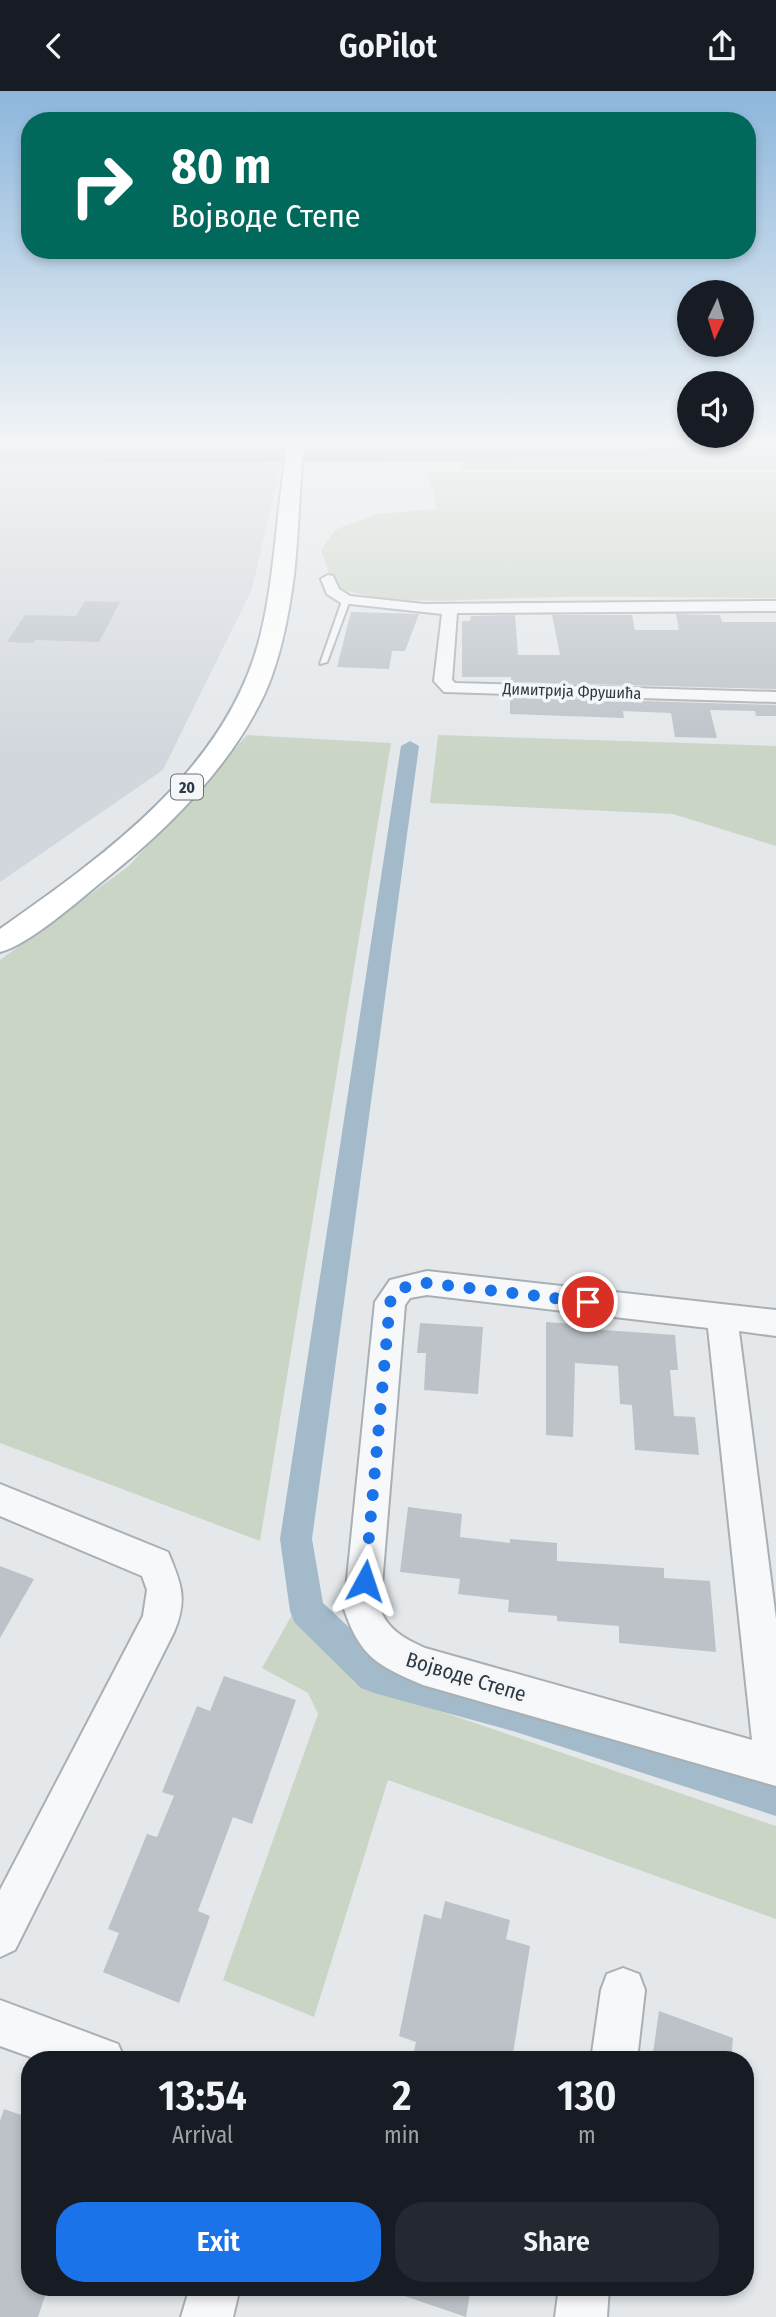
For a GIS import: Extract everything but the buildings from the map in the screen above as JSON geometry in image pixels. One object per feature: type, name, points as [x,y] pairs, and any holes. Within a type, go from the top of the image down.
[{"type":"main road","name":"20","points":[[0,943],[111,859],[200,774],[247,706],[258,680],[275,621],[286,547]]},
{"type":"street","points":[[328,579],[332,591],[346,600],[424,609],[491,606],[776,606]]},
{"type":"street","name":"Димитрија Фрушића","points":[[450,609],[443,681],[450,688],[776,697]]},
{"type":"street","name":"Војводе Степе","points":[[722,1317],[775,1766],[423,1666],[394,1654],[369,1633],[362,1609],[390,1302],[401,1288],[427,1283],[776,1322]]},
{"type":"street","points":[[0,1500],[155,1564],[162,1576],[165,1604],[161,1619],[0,1935]]},
{"type":"street","points":[[615,2051],[623,1990]]},
{"type":"street","points":[[0,2023],[77,2051]]},
{"type":"street","points":[[206,2317],[212,2296]]},
{"type":"street","points":[[580,2317],[583,2296]]},
{"type":"lane","points":[[323,662],[346,600]]},
{"type":"shaded area","points":[[0,547],[262,547],[252,589],[163,770],[0,882]]},
{"type":"green space","points":[[323,547],[776,547],[776,598],[401,600],[355,593],[333,586],[321,550]]},
{"type":"green space","points":[[247,735],[391,743],[260,1541],[0,1443],[0,960],[129,866]]},
{"type":"green space","points":[[438,735],[776,746],[776,846],[673,814],[430,803]]},
{"type":"green space","points":[[293,1613],[355,1682],[776,1826],[776,1919],[388,1780],[314,2017],[223,1980],[318,1714],[308,1693],[262,1668]]},
{"type":"waterway","points":[[410,746],[296,1539],[307,1611],[374,1675],[516,1714],[776,1797]]},
{"type":"route","points":[[365,1581],[390,1302],[401,1288],[427,1283],[588,1302]]}]
